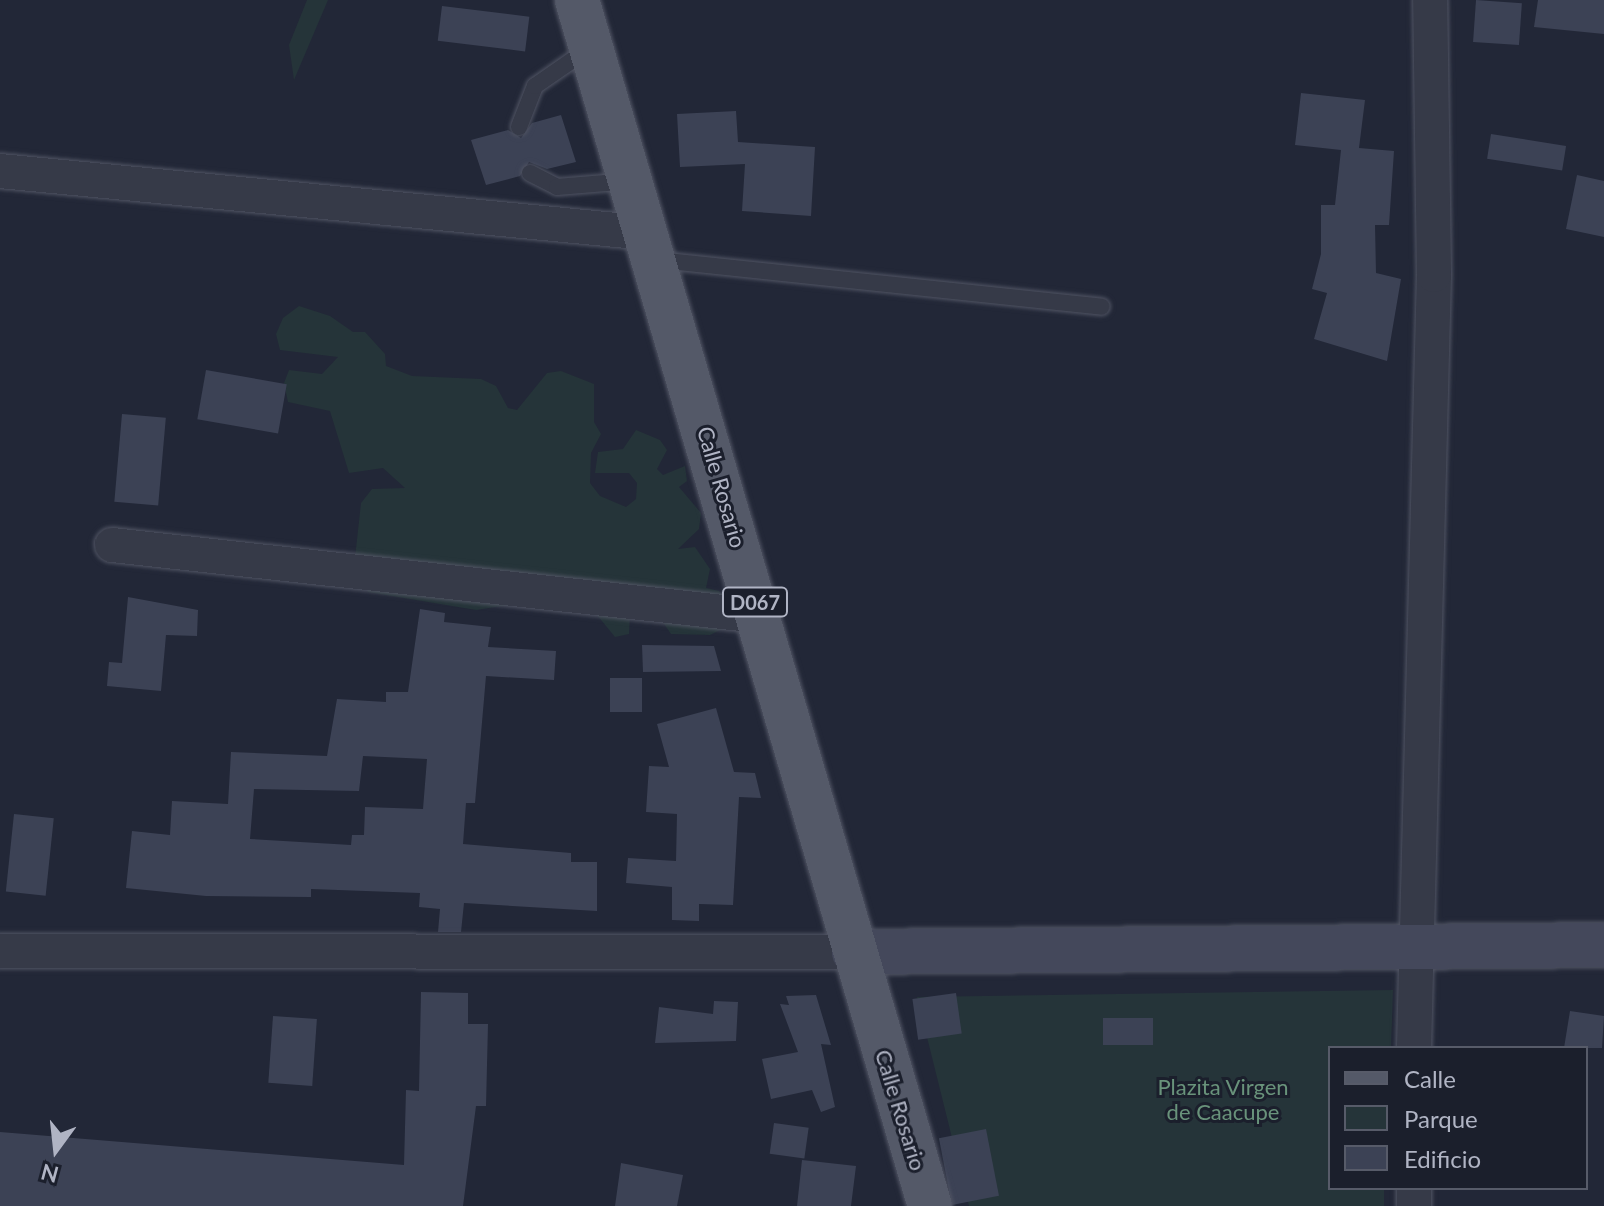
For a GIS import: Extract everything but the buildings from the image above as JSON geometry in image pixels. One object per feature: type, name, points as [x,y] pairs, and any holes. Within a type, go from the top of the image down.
[{"type":"main road","name":"Calle Rosario","points":[[577,0],[930,1206]]},
{"type":"street","points":[[1414,1046],[1413,948],[1434,275],[1430,0]]},
{"type":"street","points":[[0,171],[651,246]]},
{"type":"street","points":[[112,545],[759,616]]},
{"type":"street","points":[[0,951],[854,952],[1604,945]]},
{"type":"lane","points":[[519,127],[535,86],[591,48]]},
{"type":"lane","points":[[530,173],[557,187],[631,181]]},
{"type":"lane","points":[[651,246],[1102,307]]},
{"type":"green space","points":[[307,0],[328,0],[294,80],[289,45]]},
{"type":"green space","points":[[299,306],[330,316],[353,332],[365,332],[385,354],[386,366],[412,376],[481,379],[496,386],[508,408],[517,410],[547,373],[561,371],[594,384],[594,422],[601,434],[591,453],[590,483],[600,496],[626,507],[636,499],[637,483],[629,473],[595,473],[598,452],[623,449],[636,430],[660,440],[667,450],[657,469],[663,475],[685,466],[687,481],[679,487],[701,513],[699,529],[678,549],[695,547],[710,569],[706,588],[719,591],[734,610],[730,625],[710,635],[671,634],[662,621],[630,615],[629,634],[615,637],[597,615],[521,603],[476,610],[368,592],[354,567],[361,503],[372,489],[405,488],[383,468],[349,473],[330,411],[288,402],[284,383],[289,370],[322,374],[338,357],[280,350],[276,334],[283,318]]},
{"type":"green space","name":"Plazita Virgen de Caacupe","points":[[1393,990],[1391,1046],[1328,1046],[1328,1190],[1384,1190],[1384,1206],[969,1206],[917,997]]}]
